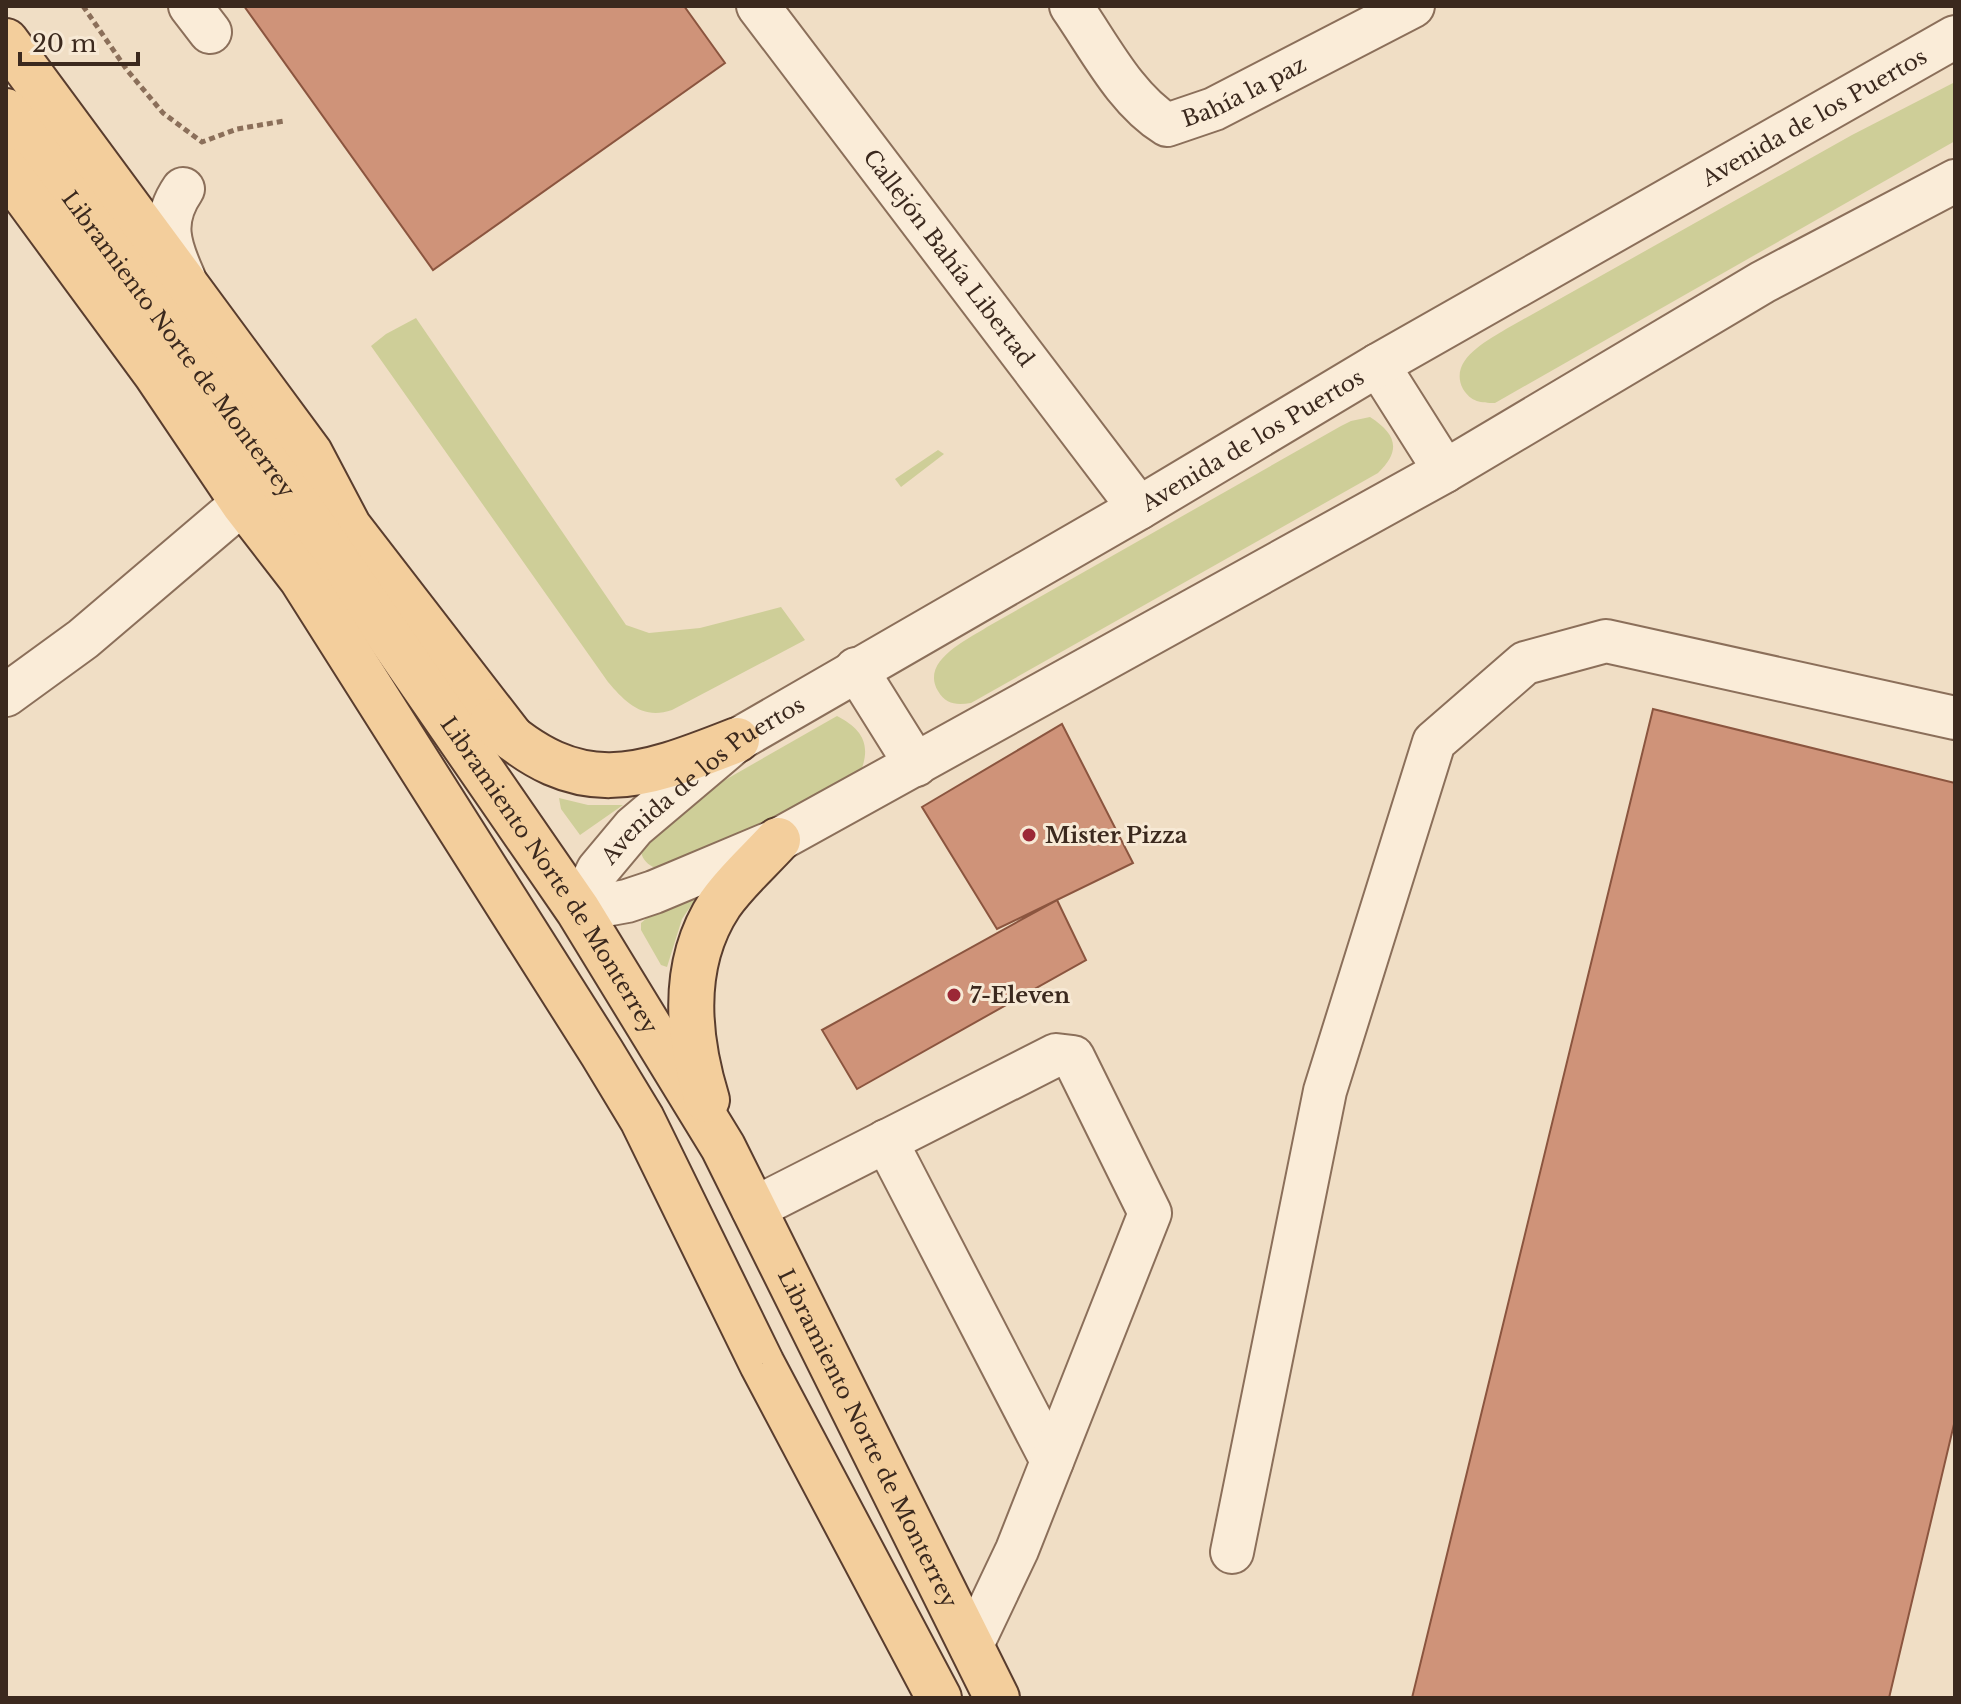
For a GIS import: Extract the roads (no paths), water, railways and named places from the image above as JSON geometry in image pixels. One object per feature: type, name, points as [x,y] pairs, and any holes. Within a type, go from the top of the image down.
[{"type":"main road","points":[[6,41],[310,453],[349,527],[512,738]]},
{"type":"main road","name":"Libramiento Norte de Monterrey","points":[[6,111],[259,489],[319,569],[642,1119],[762,1364],[939,1698]]},
{"type":"main road","name":"Libramiento Norte de Monterrey","points":[[6,170],[156,374],[259,489],[309,520],[319,569]]},
{"type":"main road","points":[[251,372],[309,520]]},
{"type":"main road","points":[[319,569],[512,738],[529,751],[566,768],[598,776],[627,775],[666,768],[737,740]]},
{"type":"main road","points":[[319,569],[362,652],[532,882],[561,904],[578,910],[582,951],[594,983],[672,1123],[733,1250],[753,1316],[762,1364]]},
{"type":"main road","points":[[723,1147],[697,1062],[691,994],[694,965],[704,933],[721,903],[778,840]]},
{"type":"main road","name":"Libramiento Norte de Monterrey","points":[[578,910],[723,1147],[997,1698]]},
{"type":"street","name":"Callejón Bahía Libertad","points":[[758,6],[1139,508]]},
{"type":"street","name":"Bahía la paz","points":[[1071,6],[1128,88],[1154,117],[1167,125],[1214,109],[1391,11]]},
{"type":"street","name":"Avenida de los Puertos","points":[[578,910],[598,870],[634,827],[737,740],[1139,508],[1378,365],[1955,37]]},
{"type":"street","name":"Avenida de los Puertos","points":[[578,910],[627,901],[654,892],[778,840],[1445,471],[1763,282],[1955,181]]},
{"type":"street","points":[[1378,365],[1445,471]]},
{"type":"street","points":[[6,695],[83,639],[259,489]]},
{"type":"street","points":[[1232,1552],[1325,1091],[1434,742],[1525,663],[1606,641],[1955,718]]},
{"type":"street","points":[[856,669],[916,765]]},
{"type":"street","points":[[753,1209],[1056,1055],[1073,1057],[1150,1213],[1017,1550],[971,1647]]},
{"type":"street","points":[[886,1141],[1052,1461]]},
{"type":"place","name":"Mister Pizza","points":[[1029,835]]},
{"type":"place","name":"7-Eleven","points":[[954,995]]}]
